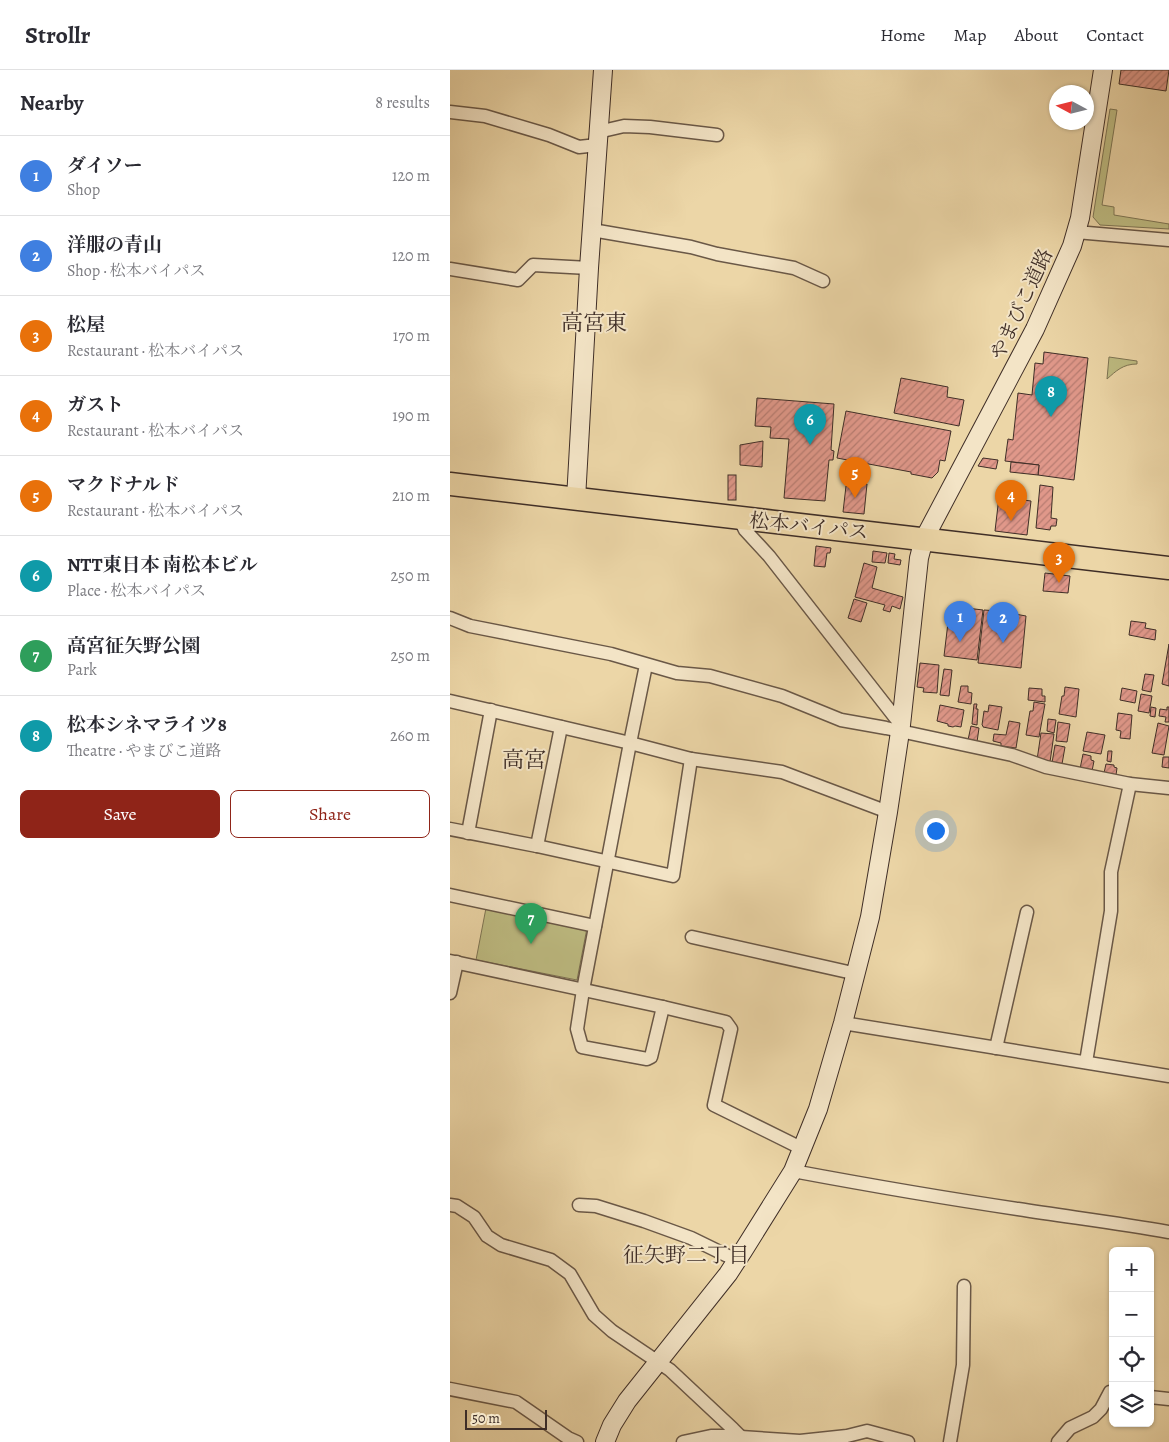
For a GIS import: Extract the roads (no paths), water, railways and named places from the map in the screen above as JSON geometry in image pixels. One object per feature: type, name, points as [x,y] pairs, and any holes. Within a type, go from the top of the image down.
[{"type":"highway","name":"松本バイパス","points":[[450,484],[1169,568]]},
{"type":"street","points":[[576,499],[589,268],[603,70]]},
{"type":"street","name":"やまびこ道路","points":[[605,1442],[612,1425],[627,1401],[728,1274],[793,1171],[818,1109],[843,1023],[870,917],[900,728],[919,558],[924,539],[1035,329],[1072,246],[1081,209],[1103,70]]},
{"type":"street","points":[[450,112],[485,116],[579,147],[624,126],[650,127],[717,135]]},
{"type":"street","points":[[592,230],[691,247],[717,254],[794,268],[823,281]]},
{"type":"street","points":[[1076,232],[1169,240]]},
{"type":"street","points":[[450,269],[518,280],[533,266],[589,268]]},
{"type":"street","points":[[739,518],[746,530],[770,556],[900,728]]},
{"type":"street","points":[[450,618],[470,626],[611,654],[677,673],[710,676],[782,696],[841,720],[886,728],[900,728],[1012,755],[1046,767],[1130,784],[1169,788]]},
{"type":"street","points":[[646,665],[583,990],[577,1029],[582,1046],[647,1058],[652,1057],[663,1007]]},
{"type":"street","points":[[450,701],[691,759],[782,772],[888,812]]},
{"type":"street","points":[[468,832],[491,710]]},
{"type":"street","points":[[537,846],[561,727]]},
{"type":"street","points":[[450,828],[673,876],[691,759]]},
{"type":"street","points":[[1086,1062],[1111,911],[1111,872],[1130,784]]},
{"type":"street","points":[[450,895],[595,926]]},
{"type":"street","points":[[996,1048],[1027,912]]},
{"type":"street","points":[[692,937],[856,974]]},
{"type":"street","points":[[450,993],[454,961],[726,1022],[731,1029],[714,1105],[803,1149]]},
{"type":"street","points":[[843,1023],[1169,1076]]},
{"type":"street","points":[[793,1171],[1020,1210],[1169,1232]]},
{"type":"street","points":[[450,1205],[457,1206],[474,1217],[487,1236],[501,1245],[551,1260],[570,1274],[594,1316],[612,1331],[670,1370],[741,1440]]},
{"type":"street","points":[[579,1205],[596,1206],[644,1221],[691,1238],[736,1260]]},
{"type":"street","points":[[950,1442],[962,1365],[964,1286]]},
{"type":"street","points":[[450,1389],[516,1402],[568,1438],[577,1442]]},
{"type":"street","points":[[1058,1442],[1070,1428],[1093,1417],[1101,1410],[1109,1394]]},
{"type":"street","points":[[1154,1397],[1169,1399]]},
{"type":"street","points":[[683,1442],[711,1436],[741,1440],[800,1442],[867,1432],[908,1442]]},
{"type":"place","name":"松本シネマライツ8","points":[[1051,417]]},
{"type":"place","name":"NTT東日本 南松本ビル","points":[[810,445]]},
{"type":"place","name":"マクドナルド","points":[[855,498]]},
{"type":"place","name":"ガスト","points":[[1011,521]]},
{"type":"place","name":"松屋","points":[[1059,583]]},
{"type":"place","name":"ダイソー","points":[[960,642]]},
{"type":"place","name":"洋服の青山","points":[[1003,643]]},
{"type":"place","name":"高宮征矢野公園","points":[[531,944]]},
{"type":"district","name":"高宮東","points":[[594,322]]},
{"type":"district","name":"高宮","points":[[524,759]]},
{"type":"district","name":"征矢野二丁目","points":[[686,1255]]}]
